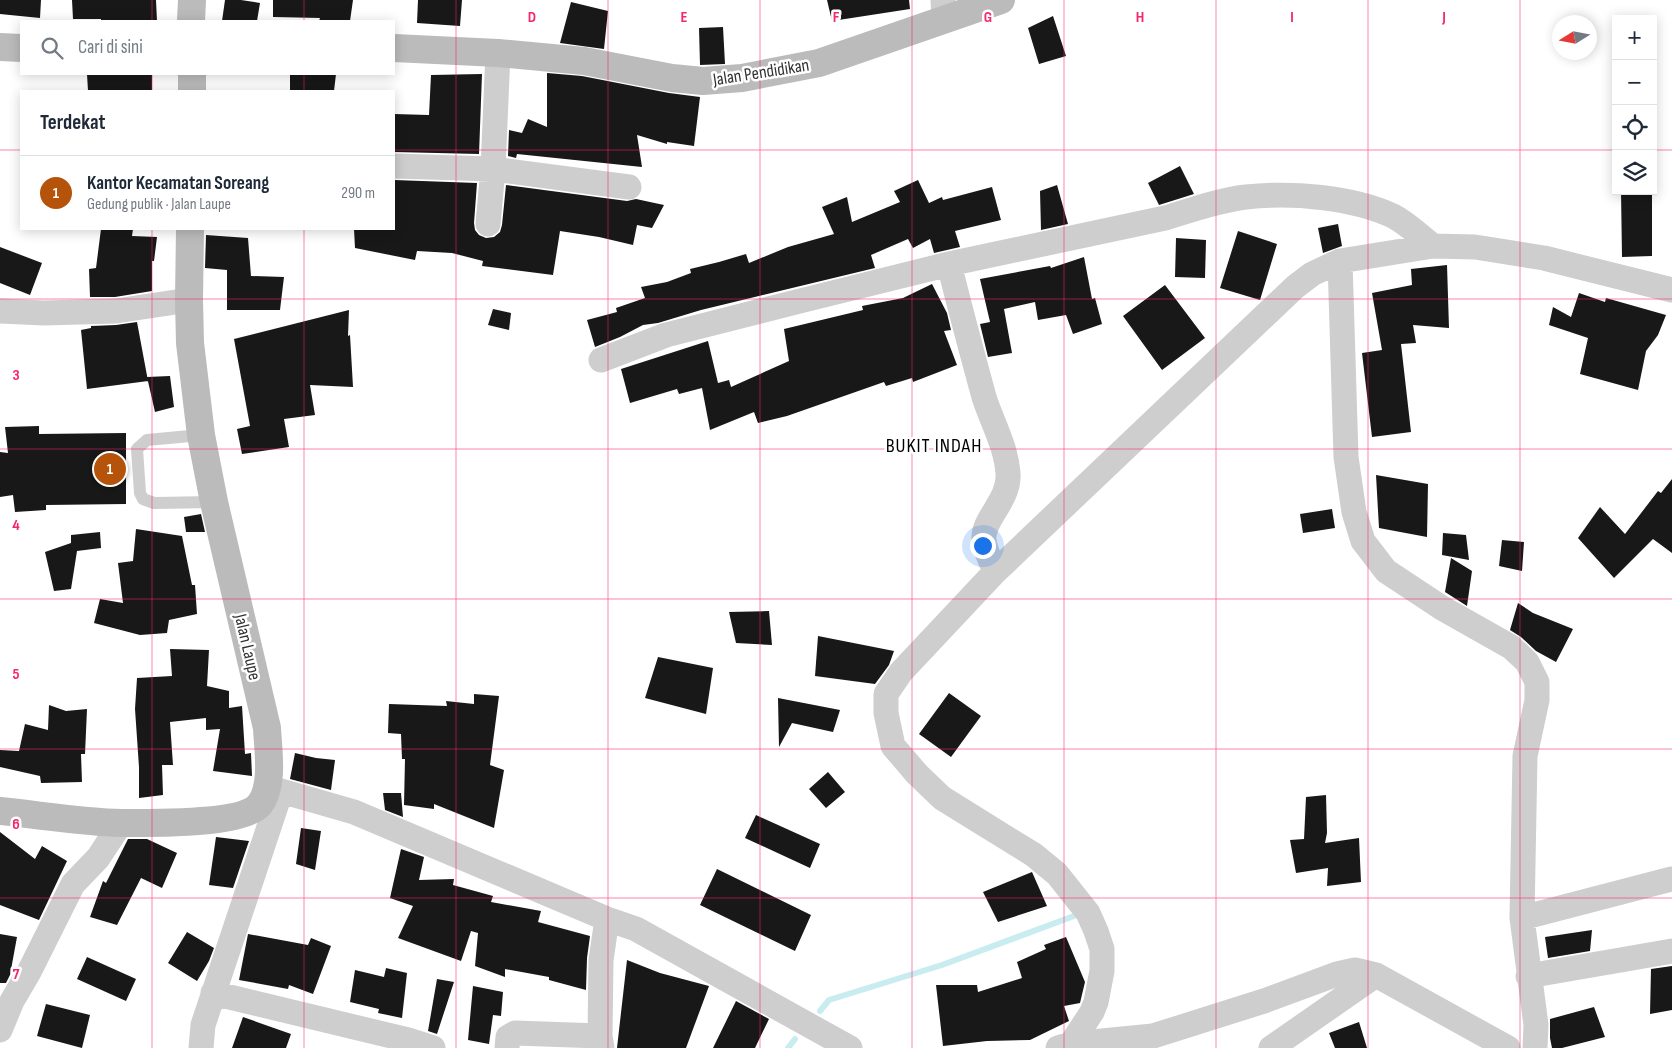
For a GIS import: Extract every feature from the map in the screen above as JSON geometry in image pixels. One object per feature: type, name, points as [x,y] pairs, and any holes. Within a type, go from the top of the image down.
[{"type":"street","points":[[191,20],[192,0]]},
{"type":"street","name":"Jalan Pendidikan","points":[[395,48],[498,53],[584,61],[672,78],[703,81],[742,78],[819,63],[944,10],[1001,0]]},
{"type":"street","points":[[0,47],[20,48]]},
{"type":"street","points":[[488,224],[493,169],[498,53]]},
{"type":"street","points":[[192,75],[192,90]]},
{"type":"street","points":[[395,166],[493,169],[629,187]]},
{"type":"street","points":[[601,360],[666,335],[948,264],[1165,218],[1246,197],[1306,196],[1355,203],[1395,217],[1433,246]]},
{"type":"street","name":"Jalan Laupe","points":[[0,811],[121,823],[202,820],[238,816],[250,811],[274,789],[266,728],[214,502],[201,435],[190,343],[190,230]]},
{"type":"street","points":[[1064,1046],[1092,1012],[1096,1002],[1102,971],[1102,949],[1096,931],[1088,913],[1057,874],[1034,855],[942,798],[893,746],[886,713],[886,694],[901,672],[995,572],[1295,287],[1312,274],[1340,261],[1433,246],[1475,247],[1544,258],[1672,290]]},
{"type":"street","points":[[1340,261],[1346,457],[1354,512],[1363,541],[1386,571],[1442,608],[1511,647],[1527,662],[1537,682],[1537,700],[1525,756],[1522,918],[1528,976],[1536,1025],[1535,1048]]},
{"type":"street","points":[[948,264],[985,399],[1001,441],[1008,474],[1002,501],[984,529],[985,547],[995,572]]},
{"type":"street","points":[[0,311],[116,311],[189,300]]},
{"type":"street","points":[[201,1048],[203,1025],[274,789],[354,812],[607,919],[636,929],[850,1048]]},
{"type":"street","points":[[0,1030],[12,1001],[29,972],[73,884],[98,858],[121,823]]},
{"type":"street","points":[[1522,918],[1671,879]]},
{"type":"street","points":[[507,1048],[508,1037],[515,1033],[601,1042],[601,960],[607,919]]},
{"type":"street","points":[[1528,976],[1672,951]]},
{"type":"street","points":[[1064,1046],[1153,1036],[1264,1001],[1337,974],[1355,970],[1376,975],[1502,1046]]},
{"type":"street","points":[[1272,1048],[1376,975]]},
{"type":"street","points":[[213,993],[408,1040],[433,1048]]},
{"type":"lane","points":[[201,435],[147,440],[137,448],[140,493],[143,500],[154,503],[214,502]]},
{"type":"building","points":[[0,0],[41,0],[40,18],[0,14]]},
{"type":"building","points":[[72,0],[156,0],[157,20],[73,19]]},
{"type":"building","points":[[225,0],[260,3],[257,20],[222,20]]},
{"type":"building","points":[[273,0],[353,0],[350,20],[273,17]]},
{"type":"building","points":[[418,0],[462,0],[460,26],[417,23]]},
{"type":"building","points":[[827,0],[909,0],[910,9],[832,21]]},
{"type":"building","points":[[571,2],[608,11],[604,49],[560,43]]},
{"type":"building","points":[[1053,16],[1066,56],[1039,64],[1028,28]]},
{"type":"building","points":[[723,27],[725,64],[700,65],[699,28]]},
{"type":"building","points":[[547,73],[582,76],[700,97],[694,146],[667,142],[667,144],[637,135],[642,167],[517,154],[516,158],[508,156],[509,130],[522,133],[528,119],[547,127]]},
{"type":"building","points":[[482,74],[479,154],[395,152],[395,114],[429,115],[431,75]]},
{"type":"building","points":[[87,75],[152,75],[152,90],[88,90]]},
{"type":"building","points":[[290,75],[336,75],[334,90],[290,90]]},
{"type":"building","points":[[1180,166],[1194,194],[1159,205],[1148,183]]},
{"type":"building","points":[[395,180],[477,183],[475,230],[479,235],[486,238],[494,237],[500,232],[506,185],[627,201],[636,199],[664,205],[652,228],[637,225],[633,245],[560,231],[553,275],[482,266],[483,261],[452,253],[417,251],[415,260],[355,248],[354,230],[395,230]]},
{"type":"building","points":[[918,180],[929,203],[942,197],[943,200],[992,187],[1001,220],[955,231],[960,247],[934,253],[930,239],[913,248],[908,239],[871,255],[875,268],[701,310],[658,323],[643,325],[595,347],[587,320],[617,312],[616,308],[645,298],[641,287],[667,282],[691,273],[690,269],[746,254],[749,263],[788,247],[834,234],[822,207],[847,197],[852,222],[900,202],[894,191]]},
{"type":"building","points":[[1057,185],[1068,224],[1041,230],[1040,191]]},
{"type":"building","points":[[1621,195],[1652,195],[1652,256],[1622,257]]},
{"type":"building","points":[[1338,224],[1342,246],[1323,253],[1318,228]]},
{"type":"building","points":[[101,230],[133,230],[132,236],[157,237],[154,261],[152,261],[152,291],[115,297],[90,297],[89,269],[96,268]]},
{"type":"building","points":[[1238,231],[1277,244],[1260,300],[1220,288]]},
{"type":"building","points":[[206,235],[248,238],[251,276],[284,277],[280,310],[227,310],[227,270],[205,268]]},
{"type":"building","points":[[1176,238],[1206,240],[1205,278],[1175,277]]},
{"type":"building","points":[[0,247],[42,263],[30,295],[0,283]]},
{"type":"building","points":[[1084,257],[1092,299],[1095,298],[1102,324],[1073,334],[1066,315],[1038,320],[1035,302],[1004,309],[1012,353],[988,357],[980,324],[990,322],[980,279],[1050,266],[1051,268]]},
{"type":"building","points":[[1447,265],[1449,328],[1413,325],[1416,343],[1401,344],[1411,432],[1372,437],[1362,353],[1382,350],[1372,293],[1412,285],[1411,269]]},
{"type":"building","points":[[932,284],[947,313],[951,330],[944,331],[957,365],[913,382],[912,378],[886,386],[884,382],[787,416],[758,423],[754,412],[710,430],[702,388],[679,394],[677,389],[630,403],[621,369],[708,341],[718,383],[729,380],[731,387],[789,361],[784,329],[863,310],[862,306],[903,298]]},
{"type":"building","points":[[1165,285],[1205,338],[1162,370],[1123,316]]},
{"type":"building","points":[[1579,293],[1605,302],[1606,298],[1666,315],[1658,335],[1646,351],[1638,390],[1580,374],[1588,338],[1549,325],[1553,307],[1571,317]]},
{"type":"building","points":[[493,309],[511,313],[509,330],[488,325]]},
{"type":"building","points":[[349,310],[348,336],[350,335],[353,387],[310,385],[315,415],[284,419],[289,447],[242,454],[237,429],[250,426],[234,339]]},
{"type":"building","points":[[137,322],[148,381],[87,389],[81,330],[91,328],[91,326]]},
{"type":"building","points":[[170,376],[174,407],[155,412],[147,377]]},
{"type":"building","points":[[39,426],[39,434],[126,433],[126,504],[46,505],[46,510],[15,512],[13,495],[0,497],[0,452],[8,453],[5,427]]},
{"type":"building","points":[[1376,475],[1428,484],[1427,537],[1379,528]]},
{"type":"building","points":[[1672,479],[1672,553],[1653,539],[1614,578],[1578,538],[1600,507],[1625,534],[1658,491],[1661,493]]},
{"type":"building","points":[[1332,509],[1335,528],[1303,533],[1300,514]]},
{"type":"building","points":[[201,514],[205,532],[186,532],[184,517]]},
{"type":"building","points":[[136,529],[182,536],[192,585],[195,585],[197,614],[169,620],[167,633],[140,635],[94,623],[100,599],[123,603],[118,563],[133,561]]},
{"type":"building","points":[[100,532],[101,548],[77,551],[71,589],[54,591],[45,552],[71,543],[71,535]]},
{"type":"building","points":[[1443,533],[1466,535],[1469,560],[1442,555]]},
{"type":"building","points":[[1502,540],[1524,542],[1522,571],[1499,566]]},
{"type":"building","points":[[1451,558],[1472,571],[1467,606],[1445,592]]},
{"type":"building","points":[[1518,603],[1533,613],[1573,629],[1556,662],[1536,651],[1510,630]]},
{"type":"building","points":[[769,611],[772,645],[736,643],[729,612]]},
{"type":"building","points":[[818,636],[894,651],[889,665],[875,684],[815,676]]},
{"type":"building","points":[[170,649],[209,650],[207,686],[229,691],[229,708],[242,706],[245,754],[251,753],[252,776],[213,771],[220,729],[206,730],[206,718],[170,722],[173,765],[162,765],[163,795],[139,798],[135,709],[137,678],[172,676]]},
{"type":"building","points":[[658,657],[713,668],[706,714],[645,698]]},
{"type":"building","points":[[949,693],[981,716],[951,757],[919,734]]},
{"type":"building","points":[[474,694],[499,696],[490,765],[504,770],[494,828],[434,804],[434,809],[404,805],[405,759],[402,759],[401,734],[388,733],[389,704],[447,706],[446,701],[474,704]]},
{"type":"building","points":[[778,698],[840,710],[833,732],[792,723],[779,747]]},
{"type":"building","points":[[49,705],[66,711],[87,709],[85,754],[81,754],[82,782],[41,783],[40,776],[0,767],[0,750],[19,751],[25,724],[48,730]]},
{"type":"building","points":[[295,753],[335,760],[331,790],[290,779]]},
{"type":"building","points":[[828,772],[845,792],[826,808],[809,789]]},
{"type":"building","points":[[383,793],[401,793],[403,817],[385,810]]},
{"type":"building","points":[[1326,795],[1327,833],[1325,843],[1359,838],[1361,882],[1327,886],[1328,868],[1296,873],[1290,840],[1304,839],[1306,797]]},
{"type":"building","points":[[756,815],[820,844],[810,868],[745,838]]},
{"type":"building","points":[[301,828],[321,831],[315,870],[296,864]]},
{"type":"building","points":[[0,832],[35,859],[42,846],[67,861],[39,920],[0,905]]},
{"type":"building","points":[[216,837],[249,841],[233,888],[209,885]]},
{"type":"building","points":[[128,839],[147,839],[177,853],[162,888],[141,878],[117,925],[90,917],[103,881],[106,883]]},
{"type":"building","points":[[401,849],[424,857],[419,880],[454,879],[453,885],[493,896],[491,902],[541,911],[538,922],[590,936],[586,990],[549,980],[549,977],[505,969],[505,977],[475,966],[478,933],[471,931],[461,961],[398,938],[413,906],[390,898]]},
{"type":"building","points":[[717,869],[811,915],[795,951],[700,905]]},
{"type":"building","points":[[1032,872],[1047,906],[998,922],[983,892]]},
{"type":"building","points":[[1592,930],[1590,951],[1548,958],[1545,937]]},
{"type":"building","points":[[187,932],[214,948],[209,961],[197,981],[168,963]]},
{"type":"building","points":[[0,934],[17,937],[10,975],[6,983],[0,983]]},
{"type":"building","points":[[248,934],[308,945],[311,938],[331,946],[313,994],[289,985],[288,989],[239,980]]},
{"type":"building","points":[[1066,937],[1085,982],[1080,1003],[1064,1006],[1069,1021],[1030,1040],[987,1041],[943,1046],[936,985],[977,985],[978,992],[1022,978],[1017,962],[1046,949],[1044,945]]},
{"type":"building","points":[[87,957],[136,979],[126,1001],[77,979]]},
{"type":"building","points":[[627,960],[660,973],[709,986],[686,1048],[617,1048]]},
{"type":"building","points":[[1672,966],[1672,1010],[1650,1014],[1651,969]]},
{"type":"building","points":[[386,968],[407,973],[402,1018],[378,1013],[379,1009],[350,1002],[355,970],[384,977]]},
{"type":"building","points":[[437,979],[454,982],[437,1034],[428,1031]]},
{"type":"building","points":[[473,986],[503,992],[501,1016],[493,1015],[489,1044],[468,1040]]},
{"type":"building","points":[[736,1001],[769,1019],[755,1048],[713,1048]]},
{"type":"building","points":[[46,1004],[90,1015],[82,1048],[37,1036]]},
{"type":"building","points":[[1594,1007],[1605,1037],[1562,1048],[1552,1048],[1550,1019]]},
{"type":"building","points":[[243,1017],[291,1034],[286,1048],[232,1048]]},
{"type":"building","points":[[1359,1022],[1367,1048],[1335,1048],[1329,1033]]},
{"type":"waterway","points":[[820,1011],[829,1000],[942,965],[1074,916]]},
{"type":"waterway","points":[[788,1048],[795,1039]]},
{"type":"place","name":"Kantor Kecamatan Soreang","points":[[110,469]]},
{"type":"district","name":"BUKIT INDAH","points":[[934,445]]}]
